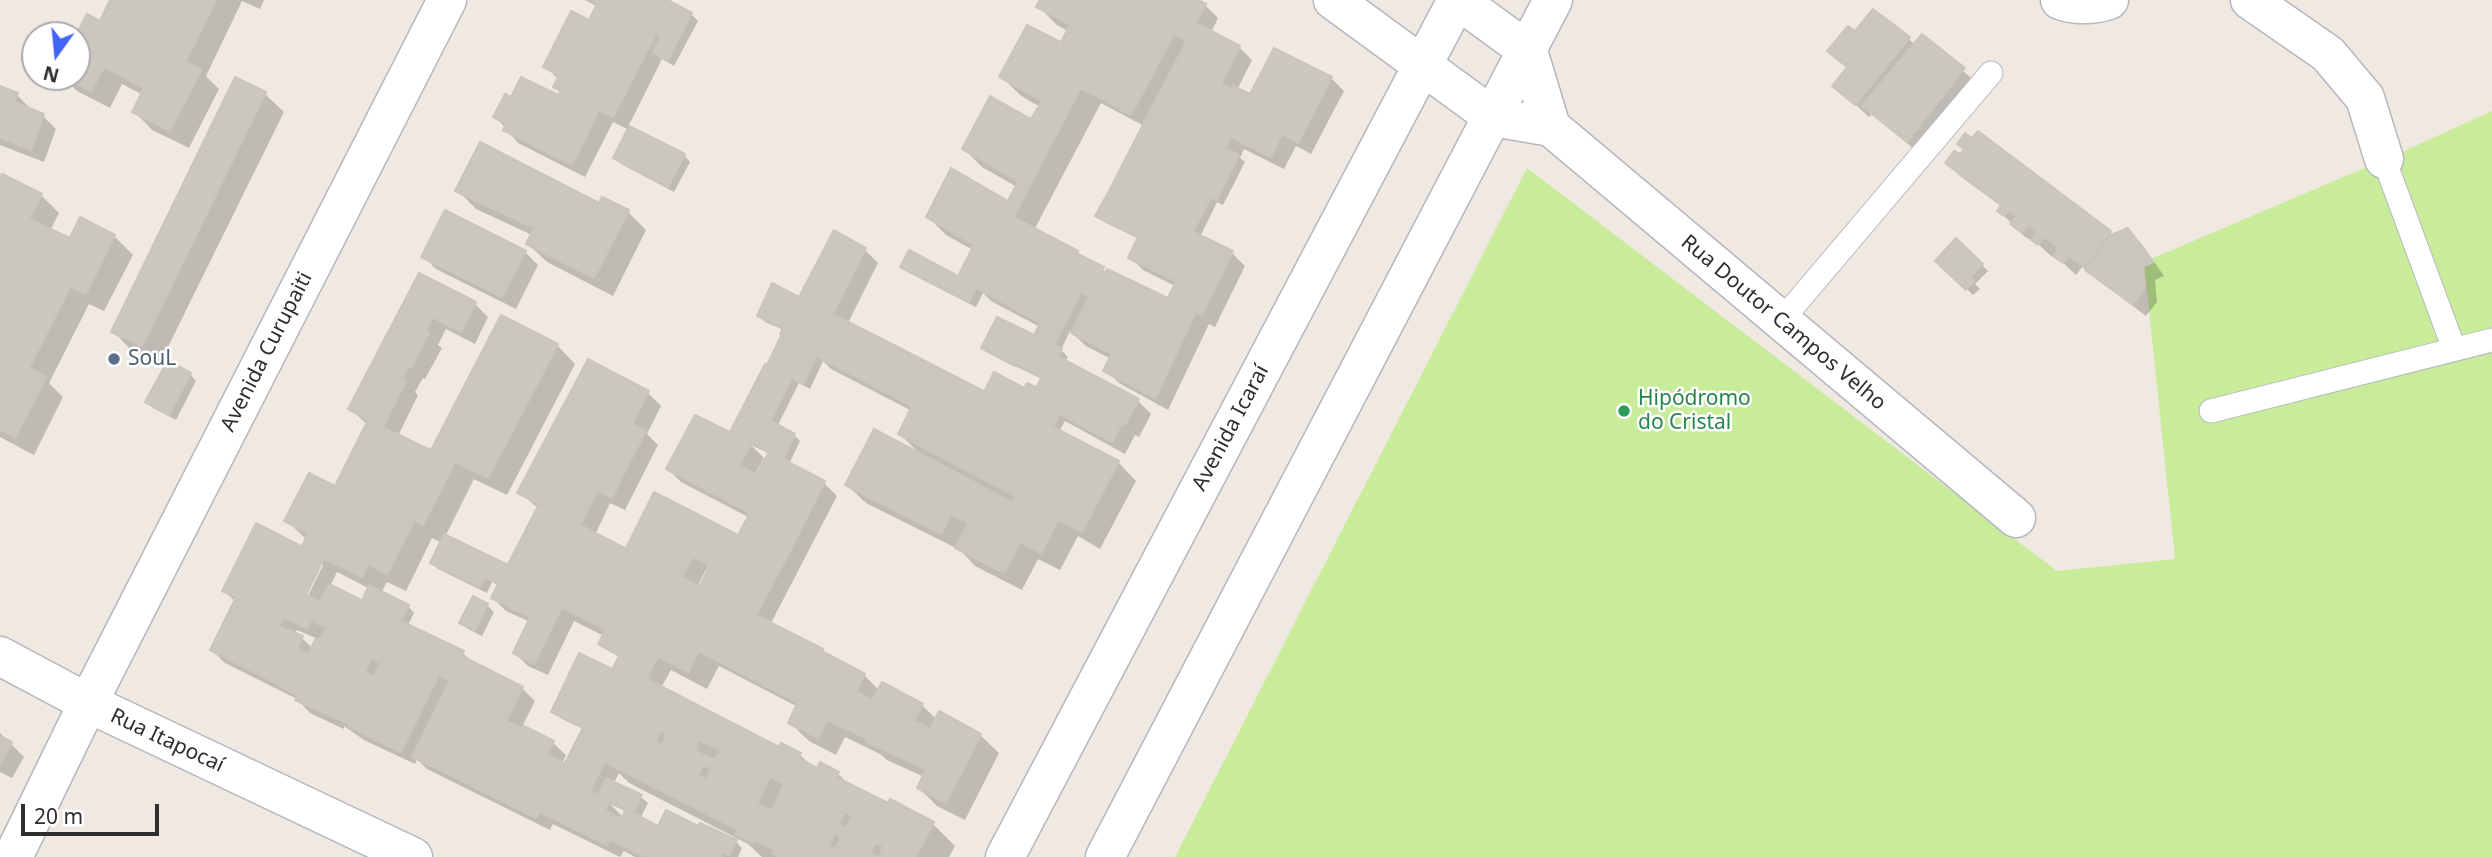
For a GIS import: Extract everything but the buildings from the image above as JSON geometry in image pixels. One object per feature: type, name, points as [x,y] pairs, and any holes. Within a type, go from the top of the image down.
[{"type":"street","name":"Avenida Curupaiti","points":[[13,857],[88,703],[447,0]]},
{"type":"street","points":[[1333,0],[1493,117],[1551,127],[1528,51],[1458,0]]},
{"type":"street","name":"Avenida Icaraí","points":[[1005,857],[1458,0]]},
{"type":"street","points":[[1105,857],[1553,0]]},
{"type":"street","points":[[2060,0],[2098,4],[2109,0]]},
{"type":"street","points":[[2250,0],[2328,54],[2365,99],[2384,159]]},
{"type":"street","name":"Rua Doutor Campos Velho","points":[[1551,127],[2016,518]]},
{"type":"street","name":"Rua Itapocaí","points":[[0,656],[88,703],[413,857]]},
{"type":"lane","points":[[1781,321],[1991,73]]},
{"type":"lane","points":[[2384,159],[2454,349]]},
{"type":"lane","points":[[2211,411],[2492,340]]},
{"type":"green space","name":"Hipódromo do Cristal","points":[[2492,111],[2492,857],[1175,857],[1527,168],[2057,571],[2175,559],[2144,262]]},
{"type":"place","name":"SouL","points":[[114,359]]},
{"type":"place","name":"Hipódromo do Cristal","points":[[1624,411]]}]
